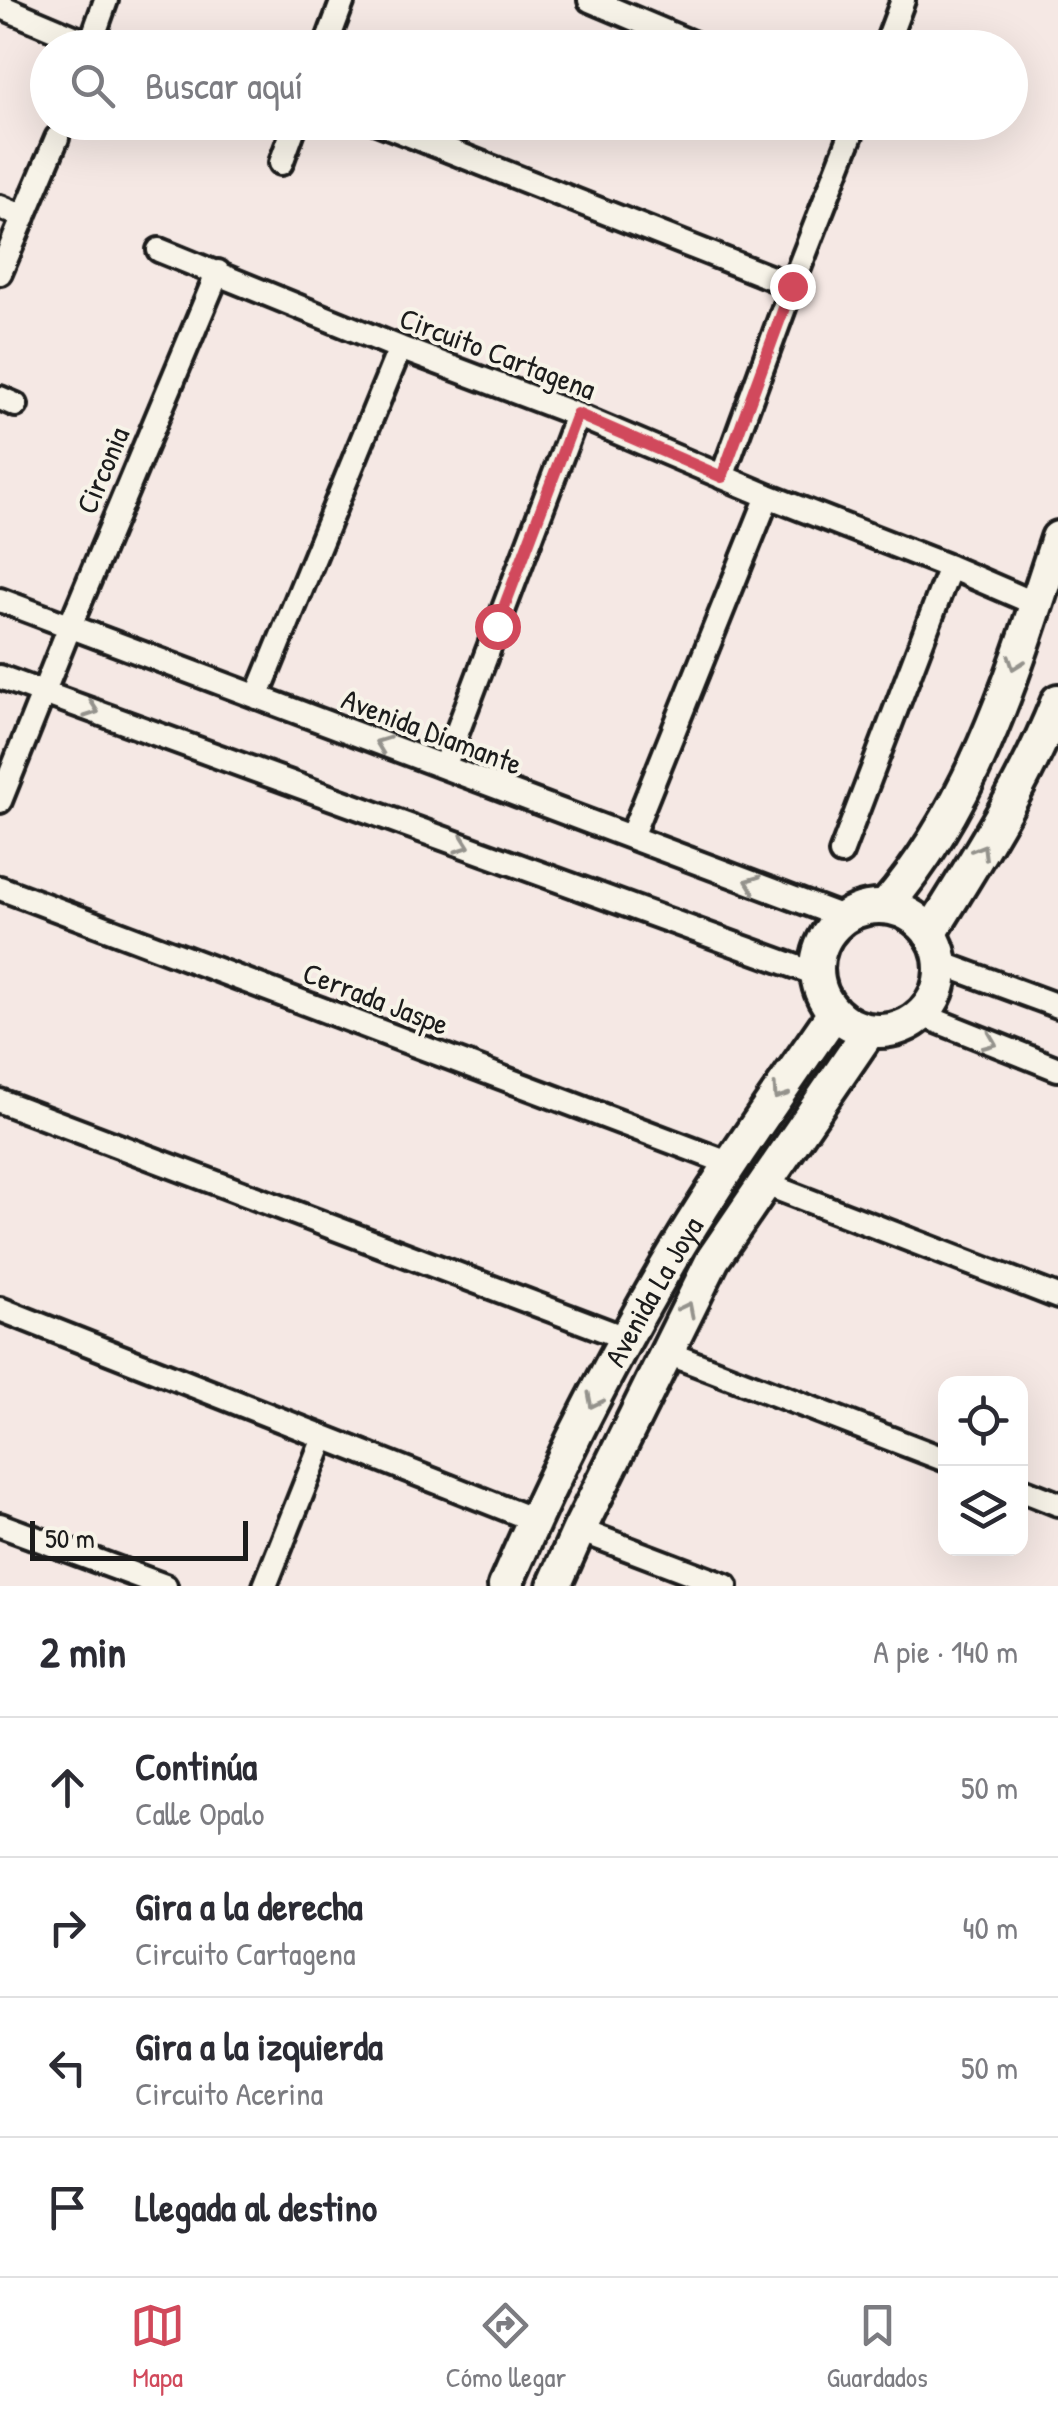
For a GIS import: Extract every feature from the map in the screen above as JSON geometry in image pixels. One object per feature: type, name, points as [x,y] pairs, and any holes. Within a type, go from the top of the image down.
[{"type":"street","points":[[95,30],[106,0]]},
{"type":"street","points":[[332,30],[343,0]]},
{"type":"street","points":[[590,0],[661,30]]},
{"type":"street","points":[[892,30],[903,0]]},
{"type":"street","points":[[0,6],[53,30]]},
{"type":"street","points":[[0,273],[56,140]]},
{"type":"street","points":[[280,163],[289,140]]},
{"type":"street","points":[[423,140],[792,286]]},
{"type":"street","points":[[722,477],[849,140]]},
{"type":"street","points":[[0,207],[24,217]]},
{"type":"street","name":"Circuito Cartagena","points":[[159,250],[400,348],[577,414],[1036,604]]},
{"type":"street","name":"Circonia","points":[[42,692],[218,272]]},
{"type":"street","points":[[257,697],[400,348]]},
{"type":"street","points":[[444,767],[577,414]]},
{"type":"street","points":[[632,838],[768,496]]},
{"type":"street","points":[[886,907],[913,876],[958,802],[989,734],[1058,538]]},
{"type":"street","points":[[841,853],[950,567]]},
{"type":"street","name":"Avenida Diamante","points":[[0,600],[843,917]]},
{"type":"street","points":[[0,676],[816,974]]},
{"type":"street","points":[[0,801],[42,692]]},
{"type":"street","points":[[936,948],[1042,743],[1058,700]]},
{"type":"street","name":"Cerrada Jaspe","points":[[0,888],[731,1164]]},
{"type":"street","points":[[886,907],[918,920],[936,948],[940,982],[934,1000],[922,1015],[906,1026],[869,1031],[834,1013],[822,995],[816,974],[818,952],[843,917],[863,908],[886,907]]},
{"type":"street","points":[[936,948],[1056,998]]},
{"type":"street","name":"Avenida La Joya","points":[[506,1586],[534,1520],[625,1338],[731,1164],[834,1013]]},
{"type":"street","points":[[922,1015],[1058,1069]]},
{"type":"street","name":"Avenida La Joya","points":[[554,1586],[712,1259],[869,1031]]},
{"type":"street","points":[[0,1101],[625,1338]]},
{"type":"street","points":[[762,1183],[1058,1297]]},
{"type":"street","points":[[0,1309],[534,1520]]},
{"type":"street","points":[[665,1352],[938,1457]]},
{"type":"street","points":[[265,1586],[324,1437]]},
{"type":"street","points":[[1028,1493],[1058,1504]]},
{"type":"street","points":[[0,1525],[165,1586]]},
{"type":"street","points":[[579,1530],[726,1586]]},
{"type":"route","points":[[497,626],[577,414],[722,477],[792,286]]}]
